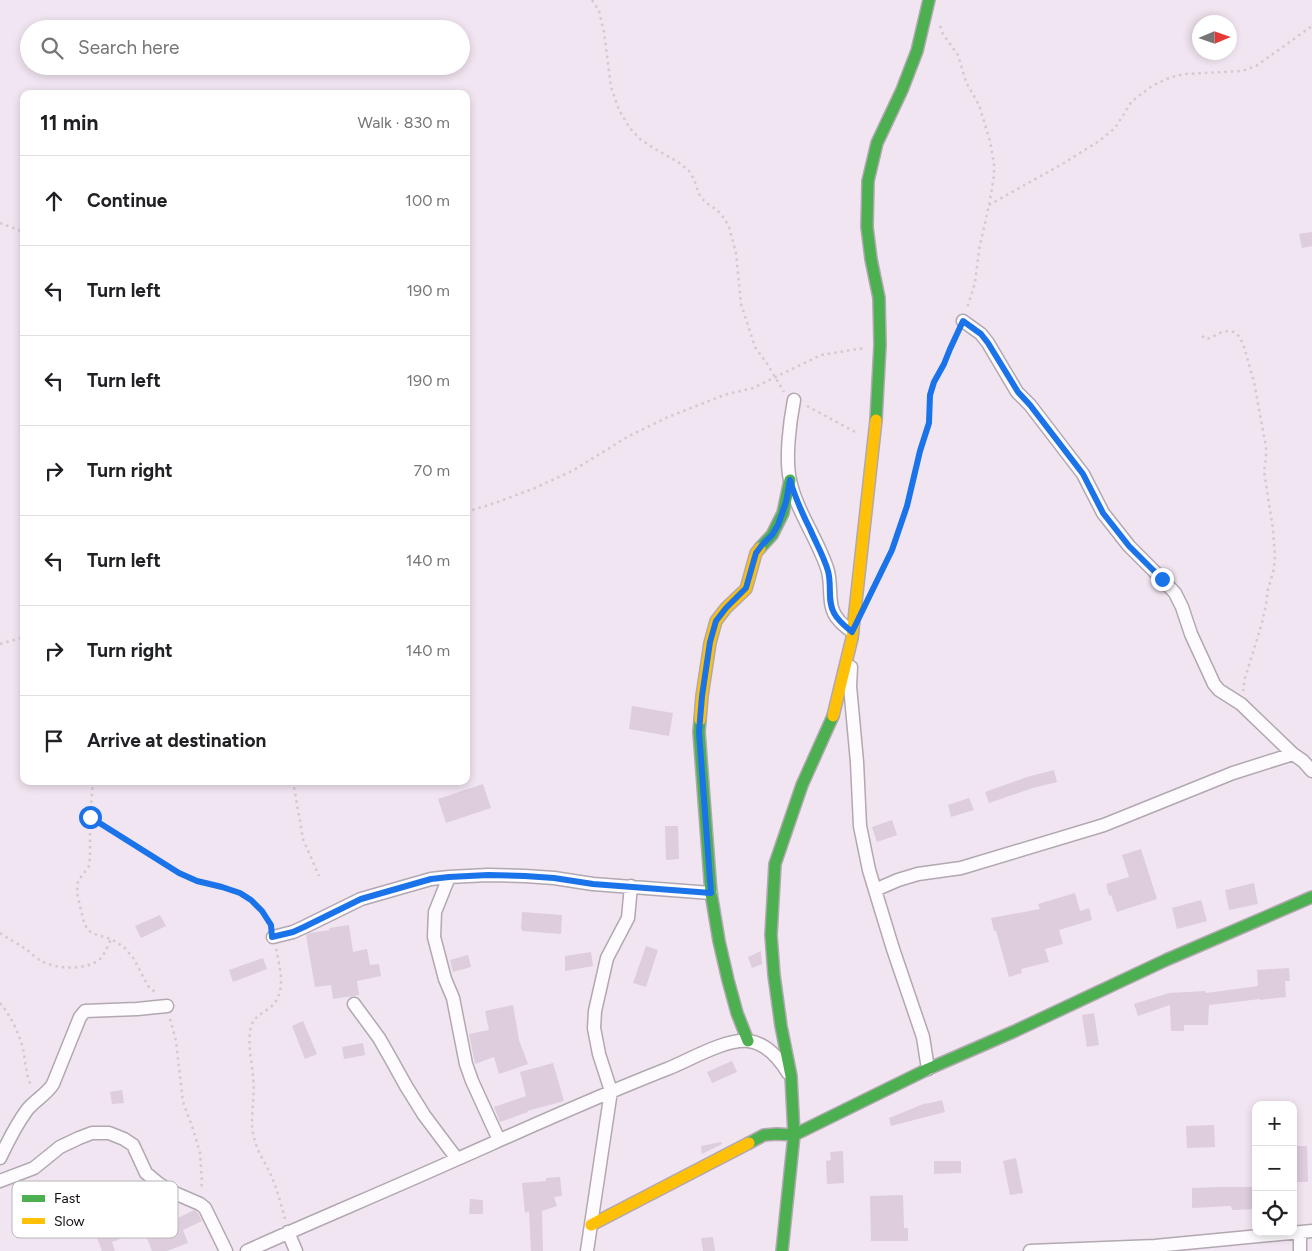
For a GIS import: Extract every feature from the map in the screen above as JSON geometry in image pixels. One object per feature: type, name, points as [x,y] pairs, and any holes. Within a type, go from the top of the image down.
[{"type":"street","points":[[928,1069],[923,1037],[893,950],[869,870],[860,826],[857,762],[850,686],[852,635],[877,410],[880,345],[878,298],[867,227],[868,181],[877,143],[902,90],[917,51],[929,0]]},
{"type":"street","points":[[963,321],[981,334],[988,343],[1018,392],[1083,474],[1103,513],[1129,546],[1175,593],[1214,684],[1219,690],[1242,704],[1312,771]]},
{"type":"street","points":[[748,1041],[737,1013],[728,980],[711,893],[699,732],[710,642],[716,621],[746,588],[756,553],[778,525],[786,502],[790,480],[788,444],[790,418],[794,400]]},
{"type":"street","points":[[790,480],[824,559],[831,584],[833,611],[838,620],[852,635]]},
{"type":"street","points":[[782,1251],[794,1135],[790,1076],[781,1026],[773,951],[772,903],[776,864],[802,785],[832,719],[852,635]]},
{"type":"street","points":[[875,890],[918,874],[961,868],[1104,825],[1233,773],[1293,754]]},
{"type":"street","points":[[272,937],[293,932],[361,899],[431,879],[449,877],[525,876],[593,884],[711,893]]},
{"type":"street","points":[[449,877],[435,912],[434,937],[445,979],[453,998],[466,1064],[498,1140]]},
{"type":"street","points":[[587,1251],[611,1090],[597,1045],[594,1011],[607,958],[628,918],[630,886]]},
{"type":"street","points":[[592,1225],[764,1135],[794,1135],[928,1069],[1166,960],[1312,897]]},
{"type":"street","points":[[354,1004],[379,1038],[424,1115],[457,1159]]},
{"type":"street","points":[[0,1158],[11,1134],[28,1109],[49,1090],[80,1017],[85,1011],[167,1006]]},
{"type":"street","points":[[247,1251],[611,1090],[678,1065],[726,1043],[748,1041],[762,1045],[780,1060],[790,1076]]},
{"type":"street","points":[[0,1181],[34,1168],[60,1147],[79,1138],[92,1134],[109,1133],[124,1138],[133,1145],[146,1173],[156,1181]]},
{"type":"street","points":[[178,1194],[205,1208],[226,1251]]},
{"type":"street","points":[[288,1232],[296,1251]]},
{"type":"street","points":[[1030,1251],[1155,1246],[1306,1232],[1300,1251]]},
{"type":"path","points":[[592,0],[599,11],[604,32],[611,87],[619,110],[629,127],[640,138],[689,171],[699,194],[705,202],[717,210],[729,227],[736,253],[741,304],[754,347],[766,362],[787,396],[874,442]]},
{"type":"path","points":[[872,591],[892,550],[907,506],[920,451],[929,423],[930,395],[934,382],[963,321],[975,283],[979,250],[994,176],[990,141],[979,105],[966,82],[958,55],[942,30],[939,18]]},
{"type":"path","points":[[989,206],[1099,141],[1115,128],[1132,101],[1152,86],[1171,77],[1185,74],[1242,71],[1256,66],[1312,26]]},
{"type":"path","points":[[0,223],[20,230]]},
{"type":"path","points":[[1202,336],[1206,339],[1228,331],[1234,332],[1240,337],[1254,382],[1266,447],[1264,471],[1273,529],[1274,569],[1268,589],[1262,623],[1245,678],[1242,704]]},
{"type":"path","points":[[470,511],[535,488],[572,471],[629,436],[668,417],[724,395],[753,388],[821,355],[880,345]]},
{"type":"path","points":[[0,644],[20,638]]},
{"type":"path","points":[[93,785],[89,866],[78,881],[78,893],[84,923],[88,930],[94,934],[111,939],[124,947],[134,959],[148,986],[167,1006],[176,1041],[183,1102],[200,1153],[202,1182],[200,1204]]},
{"type":"path","points":[[294,785],[303,839],[319,876]]},
{"type":"path","points":[[90,817],[179,873],[197,881],[240,893],[251,900],[262,911],[271,925],[282,981],[279,996],[271,1007],[254,1018],[250,1028],[254,1080],[252,1129],[255,1142],[278,1193],[288,1232]]},
{"type":"path","points":[[0,933],[39,960],[52,966],[65,968],[92,964],[101,958],[111,939]]},
{"type":"path","points":[[0,1004],[17,1030],[22,1044],[30,1083],[41,1096]]},
{"type":"building","points":[[1312,232],[1312,246],[1302,248],[1299,234]]},
{"type":"building","points":[[632,706],[673,713],[669,736],[629,729]]},
{"type":"building","points":[[1054,770],[1057,782],[989,803],[985,792],[1027,777]]},
{"type":"building","points":[[483,784],[491,808],[446,823],[438,799]]},
{"type":"building","points":[[969,798],[974,810],[951,817],[948,805]]},
{"type":"building","points":[[892,820],[897,835],[877,842],[872,827]]},
{"type":"building","points":[[665,826],[678,826],[679,859],[666,860]]},
{"type":"building","points":[[1141,849],[1157,899],[1117,912],[1111,895],[1109,896],[1106,884],[1129,877],[1122,855]]},
{"type":"building","points":[[1254,883],[1258,904],[1229,910],[1225,890]]},
{"type":"building","points":[[1075,893],[1080,911],[1089,908],[1092,920],[1059,930],[1063,944],[1045,949],[1049,962],[1021,969],[1022,973],[1009,977],[991,918],[1040,909],[1038,904]]},
{"type":"building","points":[[1201,900],[1207,921],[1177,929],[1172,908]]},
{"type":"building","points":[[522,912],[562,915],[561,934],[522,931]]},
{"type":"building","points":[[160,915],[166,926],[141,938],[135,926]]},
{"type":"building","points":[[349,925],[353,952],[367,949],[370,965],[379,964],[381,976],[357,981],[359,995],[333,999],[331,985],[315,987],[306,935],[330,930],[329,928]]},
{"type":"building","points":[[646,946],[658,950],[646,987],[633,983]]},
{"type":"building","points":[[761,951],[762,964],[752,968],[748,957]]},
{"type":"building","points":[[591,952],[593,966],[565,971],[565,956]]},
{"type":"building","points":[[468,955],[471,967],[453,972],[450,960]]},
{"type":"building","points":[[263,958],[267,969],[233,982],[229,970]]},
{"type":"building","points":[[1289,968],[1290,981],[1285,981],[1286,997],[1209,1005],[1208,1025],[1184,1025],[1184,1031],[1171,1031],[1170,1005],[1138,1016],[1134,1004],[1169,993],[1205,991],[1206,993],[1258,986],[1257,970]]},
{"type":"building","points":[[513,1005],[519,1040],[528,1064],[499,1074],[494,1057],[475,1064],[469,1034],[489,1030],[485,1011]]},
{"type":"building","points":[[1094,1013],[1099,1045],[1087,1047],[1082,1015]]},
{"type":"building","points":[[303,1021],[317,1054],[305,1059],[292,1026]]},
{"type":"building","points":[[363,1043],[365,1055],[344,1059],[342,1047]]},
{"type":"building","points":[[732,1061],[737,1072],[712,1083],[707,1072]]},
{"type":"building","points":[[553,1063],[564,1101],[527,1111],[500,1122],[494,1107],[526,1096],[520,1072]]},
{"type":"building","points":[[122,1090],[124,1103],[112,1104],[110,1092]]},
{"type":"building","points":[[942,1100],[945,1112],[891,1126],[889,1118],[926,1103]]},
{"type":"building","points":[[1214,1125],[1215,1147],[1187,1148],[1186,1126]]},
{"type":"building","points":[[721,1142],[722,1144],[702,1154],[701,1146]]},
{"type":"building","points":[[1297,1146],[1307,1146],[1308,1182],[1297,1182]]},
{"type":"building","points":[[843,1151],[844,1183],[827,1184],[826,1161],[831,1160],[830,1152]]},
{"type":"building","points":[[1016,1158],[1023,1193],[1010,1195],[1003,1161]]},
{"type":"building","points":[[934,1161],[961,1161],[961,1173],[934,1174]]},
{"type":"building","points":[[560,1177],[562,1196],[554,1197],[557,1206],[542,1211],[543,1251],[531,1251],[529,1211],[525,1213],[522,1183],[546,1181],[546,1178]]},
{"type":"building","points":[[1252,1187],[1252,1209],[1232,1210],[1231,1206],[1192,1208],[1192,1188]]},
{"type":"building","points":[[903,1195],[904,1228],[908,1228],[908,1241],[871,1241],[870,1196]]},
{"type":"building","points":[[470,1199],[483,1200],[483,1214],[469,1214]]},
{"type":"building","points":[[194,1210],[198,1213],[202,1221],[183,1230],[188,1243],[167,1251],[152,1251],[147,1238],[178,1238],[178,1218]]},
{"type":"building","points":[[713,1237],[715,1251],[703,1251],[701,1238]]},
{"type":"building","points":[[97,1238],[123,1238],[112,1242],[115,1251],[102,1251]]},
{"type":"traffic: fast","points":[[876,420],[880,345],[879,298],[867,227],[868,181],[877,143],[902,90],[917,51],[929,0]]},
{"type":"traffic: fast","points":[[760,548],[772,535],[783,513],[790,480]]},
{"type":"traffic: fast","points":[[782,1251],[794,1135],[791,1076],[781,1026],[771,935],[775,864],[802,785],[833,716]]},
{"type":"traffic: fast","points":[[700,720],[699,732],[711,893],[728,980],[737,1013],[748,1041]]},
{"type":"traffic: fast","points":[[749,1143],[764,1135],[794,1135],[928,1069],[1015,1031],[1166,960],[1312,897]]},
{"type":"traffic: slow","points":[[833,716],[852,638],[876,420]]},
{"type":"traffic: slow","points":[[700,720],[710,643],[716,621],[726,608],[746,589],[756,553],[760,548]]},
{"type":"traffic: slow","points":[[591,1225],[749,1143]]},
{"type":"route","points":[[90,817],[179,873],[197,881],[240,893],[251,900],[262,911],[271,925],[272,937],[293,932],[361,899],[431,879],[449,877],[525,876],[593,884],[711,893],[699,732],[710,642],[716,621],[746,588],[756,553],[772,535],[783,513],[790,480],[824,559],[831,584],[833,611],[838,620],[852,632],[892,550],[907,506],[920,451],[928,430],[930,395],[934,382],[963,321],[981,334],[988,343],[1018,392],[1083,474],[1103,513],[1129,546],[1162,579]]}]
